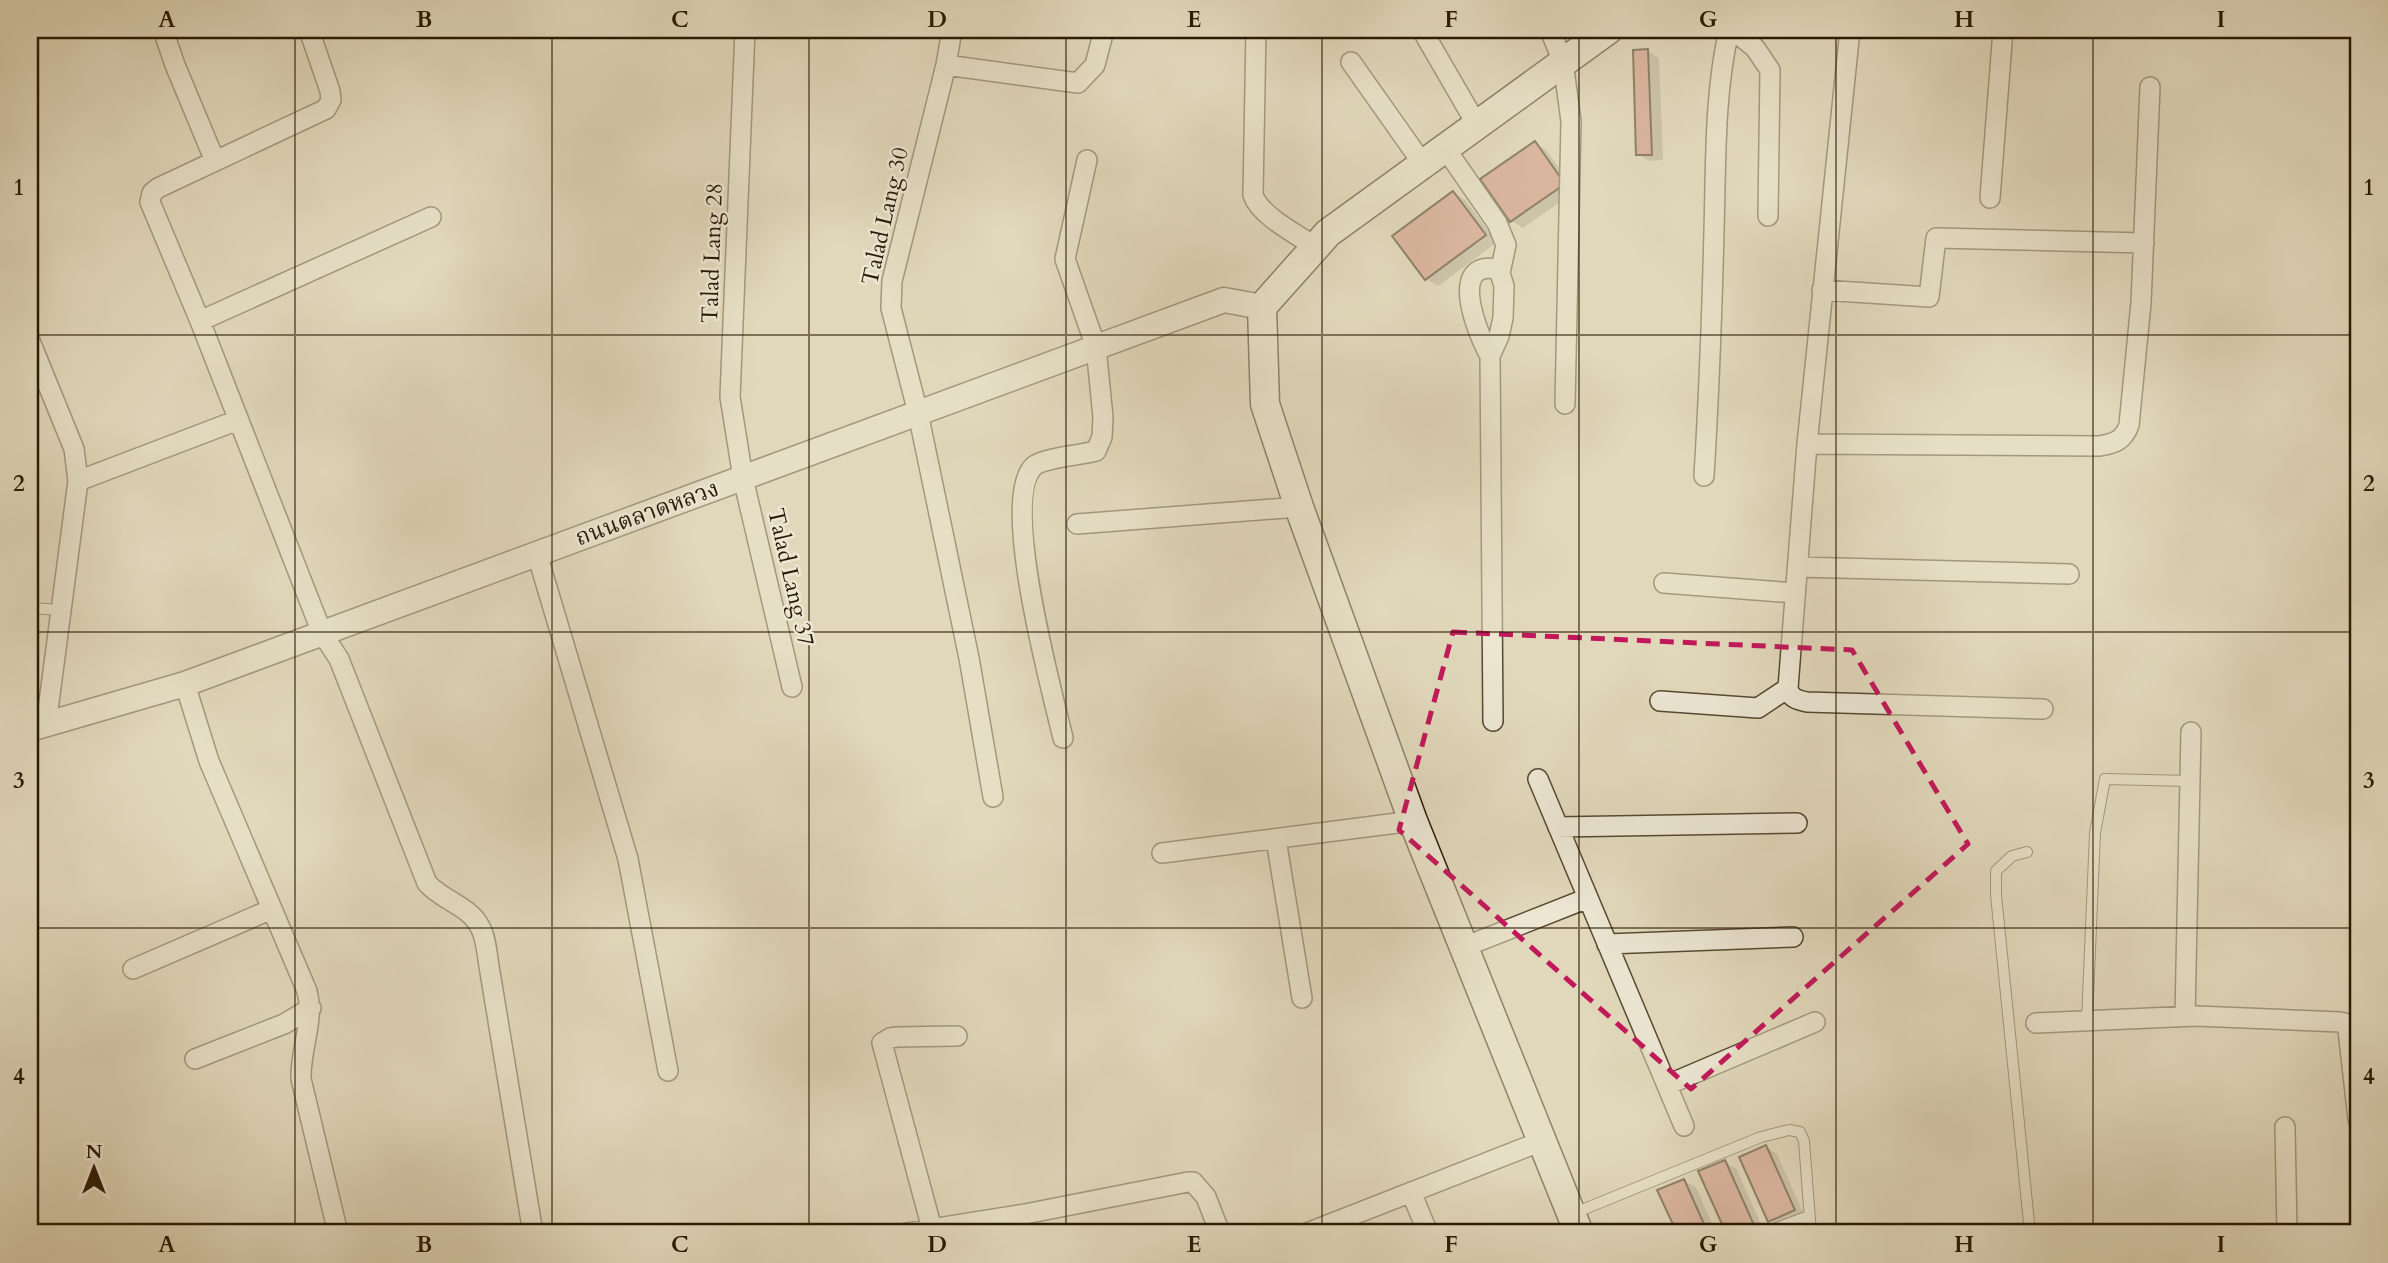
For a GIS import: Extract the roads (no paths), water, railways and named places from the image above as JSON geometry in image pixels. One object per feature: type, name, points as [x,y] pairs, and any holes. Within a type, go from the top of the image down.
[{"type":"main road","points":[[1575,1224],[1413,821],[1299,507],[1265,404],[1262,307],[1328,233],[1608,30]]},
{"type":"street","points":[[163,30],[174,65],[215,160]]},
{"type":"street","points":[[309,30],[330,90],[329,105],[322,113],[158,188],[150,197],[152,208],[200,321],[322,634],[339,659],[427,883],[432,890],[466,911],[480,926],[533,1233]]},
{"type":"street","name":"Talad Lang 28","points":[[743,478],[730,397],[745,30]]},
{"type":"street","name":"Talad Lang 30","points":[[952,30],[946,65],[892,281],[891,308],[918,413],[969,658],[993,797]]},
{"type":"street","points":[[946,65],[1078,83],[1095,65],[1104,30]]},
{"type":"street","points":[[1256,30],[1253,195],[1266,213],[1316,247]]},
{"type":"street","points":[[1422,30],[1477,125]]},
{"type":"street","points":[[1549,30],[1563,62],[1572,135],[1565,404]]},
{"type":"street","points":[[1704,476],[1712,331],[1717,146],[1723,55],[1731,30],[1755,48],[1770,70],[1768,216]]},
{"type":"street","points":[[1850,30],[1807,444],[1788,688],[1796,700],[1807,702],[2043,709]]},
{"type":"street","points":[[1990,198],[2003,30]]},
{"type":"street","points":[[1351,62],[1501,231],[1506,246],[1500,273],[1504,286],[1503,318],[1490,356],[1493,721]]},
{"type":"street","points":[[1807,444],[2099,446],[2118,442],[2123,437],[2129,425],[2141,303],[2150,87]]},
{"type":"street","points":[[1063,738],[1029,585],[1021,517],[1023,496],[1031,468],[1038,462],[1086,454],[1096,450],[1101,444],[1103,417],[1096,347],[1065,259],[1087,160]]},
{"type":"street","points":[[200,321],[430,216]]},
{"type":"street","points":[[1822,290],[1929,297],[1936,238],[2144,243]]},
{"type":"street","points":[[1490,356],[1478,329],[1469,282],[1472,274],[1483,268],[1500,273]]},
{"type":"street","name":"ถนนตลาดหลวง","points":[[38,727],[185,684],[1224,300],[1262,307]]},
{"type":"street","points":[[30,341],[74,449],[78,481],[61,610],[38,727]]},
{"type":"street","points":[[78,481],[238,420]]},
{"type":"street","name":"Talad Lang 37","points":[[743,478],[792,687]]},
{"type":"street","points":[[1077,524],[1299,507]]},
{"type":"street","points":[[537,554],[628,859],[668,1071]]},
{"type":"street","points":[[1798,567],[2069,574]]},
{"type":"street","points":[[1664,583],[1795,593]]},
{"type":"street","points":[[185,684],[209,761],[305,984],[311,1008],[301,1062],[301,1079],[338,1233]]},
{"type":"street","points":[[1660,701],[1758,708],[1788,688]]},
{"type":"street","points":[[2185,1016],[2191,732]]},
{"type":"street","points":[[1538,779],[1684,1126]]},
{"type":"street","points":[[1162,853],[1413,821]]},
{"type":"street","points":[[1558,827],[1797,823]]},
{"type":"street","points":[[1276,839],[1302,998]]},
{"type":"street","points":[[1464,947],[1588,898]]},
{"type":"street","points":[[133,969],[272,909]]},
{"type":"street","points":[[1607,944],[1793,937]]},
{"type":"street","points":[[195,1059],[284,1024],[311,1008]]},
{"type":"street","points":[[2036,1023],[2185,1016],[2344,1023],[2348,1030],[2358,1119]]},
{"type":"street","points":[[1667,1085],[1815,1022]]},
{"type":"street","points":[[932,1229],[882,1043],[897,1037],[957,1036]]},
{"type":"street","points":[[2286,1127],[2287,1233]]},
{"type":"street","points":[[1307,1233],[1542,1141]]},
{"type":"street","points":[[906,1233],[1026,1214],[1193,1182],[1206,1197],[1220,1233]]},
{"type":"street","points":[[1411,1192],[1428,1233]]},
{"type":"lane","points":[[30,608],[61,610]]},
{"type":"lane","points":[[2087,1021],[2095,833],[2105,779],[2189,781]]},
{"type":"lane","points":[[2027,852],[2012,856],[1996,871],[1996,895],[2030,1233]]},
{"type":"lane","points":[[1575,1224],[1761,1137],[1788,1130],[1800,1132],[1804,1141],[1811,1233]]},
{"type":"lane","points":[[1763,1233],[1809,1216]]}]
